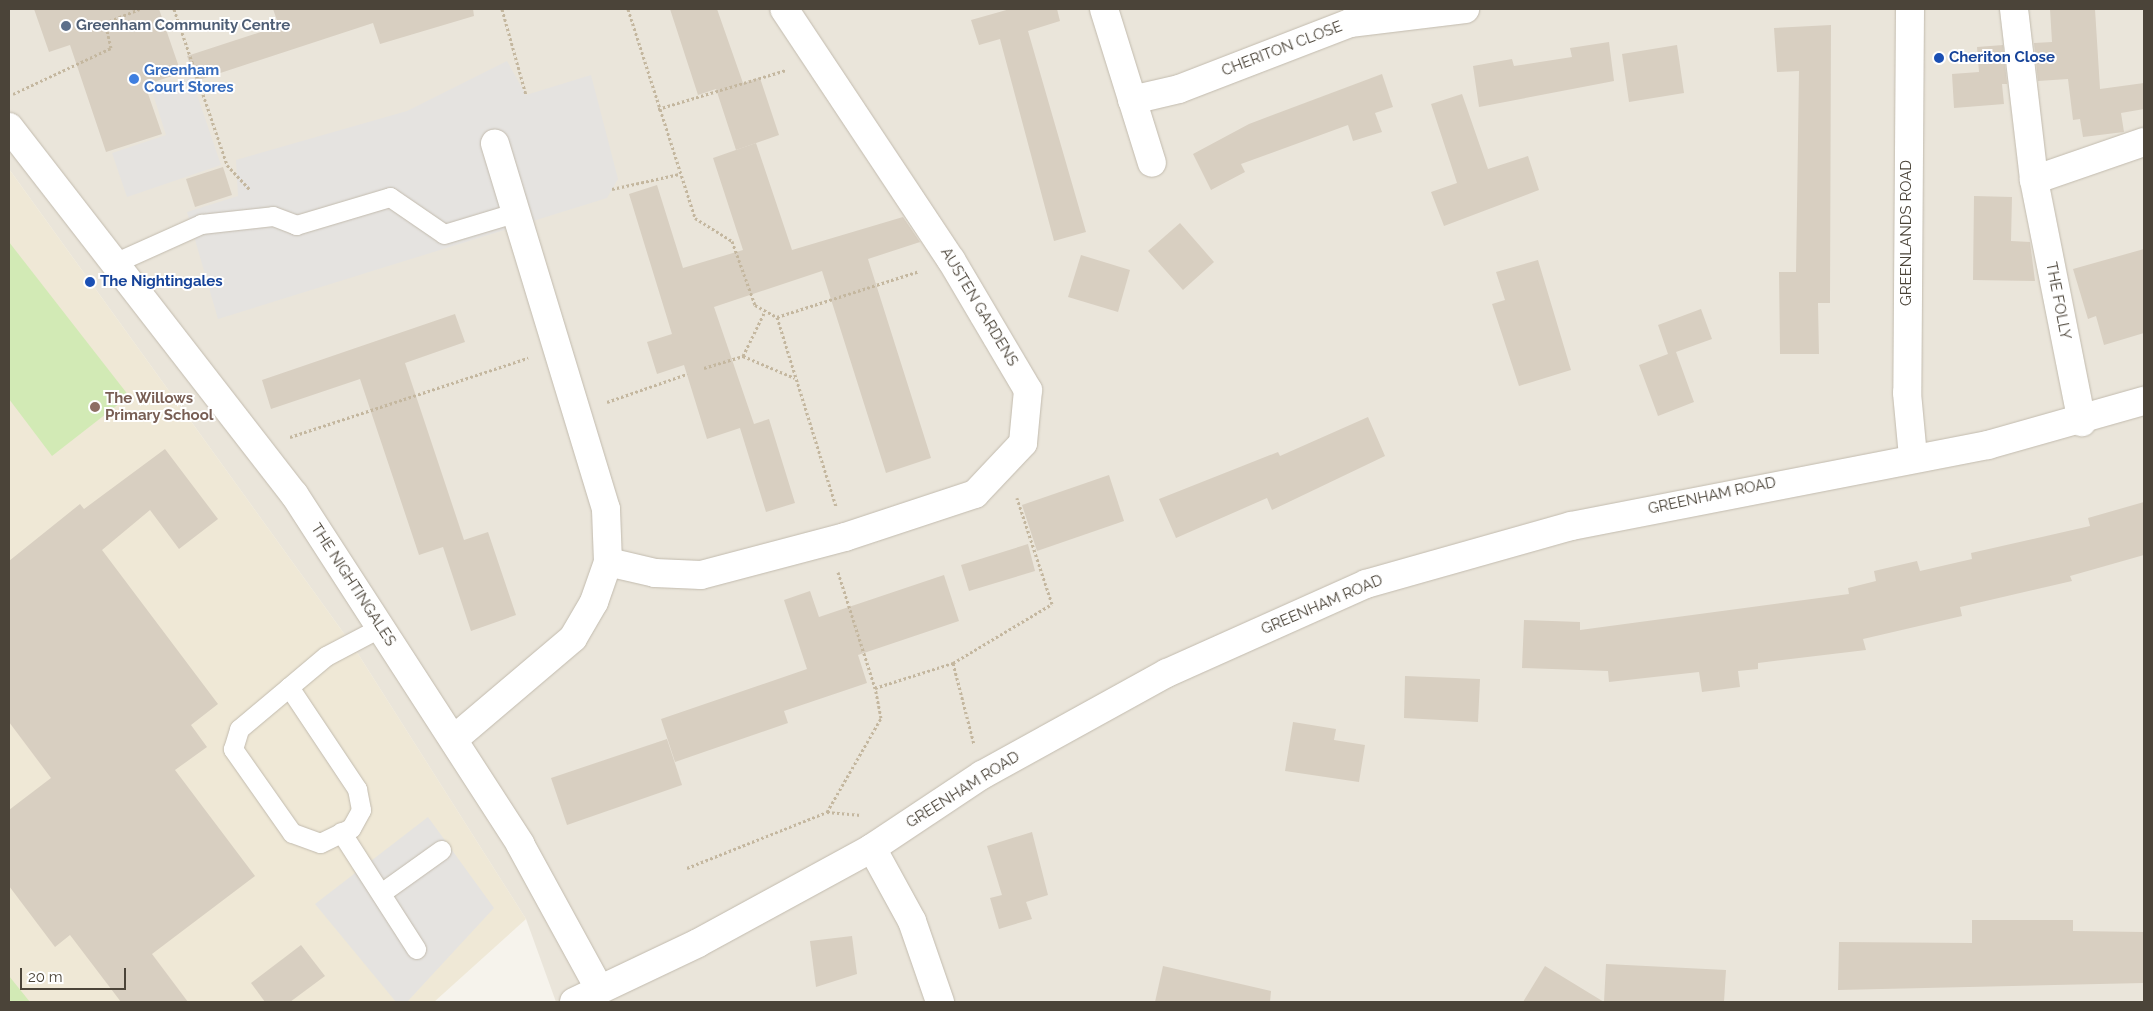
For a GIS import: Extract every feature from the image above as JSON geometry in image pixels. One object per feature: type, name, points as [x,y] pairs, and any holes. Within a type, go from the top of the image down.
[{"type":"street","name":"AUSTEN GARDENS","points":[[608,562],[655,573],[701,576],[837,539],[975,494],[1006,465],[1023,443],[1028,390],[951,260],[814,59],[784,9]]},
{"type":"street","points":[[1104,9],[1152,163]]},
{"type":"street","name":"CHERITON CLOSE","points":[[1132,100],[1179,89],[1350,23],[1465,9]]},
{"type":"street","name":"GREENLANDS ROAD","points":[[1910,9],[1907,384],[1913,458]]},
{"type":"street","name":"THE FOLLY","points":[[2014,9],[2034,180],[2082,422]]},
{"type":"street","name":"THE NIGHTINGALES","points":[[9,126],[112,264],[259,448],[381,627],[454,739],[560,911],[600,990]]},
{"type":"street","points":[[2034,180],[2144,142]]},
{"type":"street","points":[[454,739],[572,638],[594,602],[608,562],[606,509],[495,144]]},
{"type":"street","name":"GREENHAM ROAD","points":[[574,1002],[698,943],[872,848],[982,775],[1167,673],[1366,584],[1571,526],[1913,458],[2082,422],[2144,402]]},
{"type":"street","points":[[872,848],[912,921],[940,1002]]},
{"type":"lane","points":[[112,264],[201,224],[273,216],[296,225],[390,197],[444,234],[517,212]]},
{"type":"lane","points":[[289,687],[357,789],[361,810],[351,828],[320,843],[292,833],[233,749],[239,729],[289,687],[326,656],[381,627]]},
{"type":"lane","points":[[341,832],[416,949]]},
{"type":"lane","points":[[381,893],[441,850]]},
{"type":"path","points":[[9,96],[112,48],[105,22],[139,9]]},
{"type":"path","points":[[174,9],[227,165],[273,216]]},
{"type":"path","points":[[502,9],[526,95]]},
{"type":"path","points":[[628,9],[658,109],[695,218],[732,241],[755,305],[777,317],[951,260]]},
{"type":"path","points":[[658,109],[814,59]]},
{"type":"path","points":[[612,189],[679,174]]},
{"type":"path","points":[[743,356],[765,311]]},
{"type":"path","points":[[777,317],[796,378],[881,718],[827,812]]},
{"type":"path","points":[[259,448],[557,348]]},
{"type":"path","points":[[704,368],[743,356],[796,378]]},
{"type":"path","points":[[577,413],[687,374]]},
{"type":"path","points":[[875,688],[953,663],[1052,604],[1006,465]]},
{"type":"path","points":[[953,663],[982,775]]},
{"type":"path","points":[[687,868],[827,812],[866,816]]},
{"type":"shaded area","points":[[9,9],[2144,9],[2144,1002],[556,1002],[526,919],[353,646],[9,169]]},
{"type":"shaded area","points":[[507,61],[526,95],[591,75],[618,179],[607,198],[218,319],[187,212],[238,196],[236,160],[407,111]]},
{"type":"shaded area","points":[[191,77],[221,165],[127,197],[112,153],[166,135],[152,91]]},
{"type":"shaded area","name":"The Willows Primary School","points":[[9,169],[353,646],[526,919],[434,1002],[9,1002]]},
{"type":"shaded area","points":[[428,817],[494,908],[407,1002],[396,1002],[315,904]]},
{"type":"green space","points":[[9,242],[129,396],[52,456],[9,399]]},
{"type":"green space","points":[[9,976],[30,1002],[9,1002]]},
{"type":"building","points":[[34,9],[159,9],[181,73],[145,85],[162,134],[106,152],[70,45],[49,52]]},
{"type":"building","points":[[273,9],[473,9],[474,16],[380,44],[373,23],[196,81],[187,56],[279,26]]},
{"type":"building","points":[[670,9],[717,9],[743,83],[760,78],[779,135],[736,150],[716,89],[698,95]]},
{"type":"building","points":[[1010,9],[1057,9],[1060,21],[1028,31],[1086,232],[1054,241],[1000,39],[979,45],[971,20]]},
{"type":"building","points":[[2050,9],[2095,9],[2100,89],[2144,83],[2144,109],[2121,113],[2124,132],[2083,137],[2080,119],[2073,120],[2068,79],[2038,81],[2034,43],[2052,42]]},
{"type":"building","points":[[1831,25],[1830,303],[1818,303],[1819,354],[1780,354],[1779,272],[1796,272],[1799,71],[1777,72],[1774,28]]},
{"type":"building","points":[[1609,42],[1614,81],[1479,107],[1473,66],[1512,59],[1514,66],[1572,57],[1570,48]]},
{"type":"building","points":[[1677,45],[1684,93],[1629,102],[1622,54]]},
{"type":"building","points":[[2003,45],[2007,84],[2002,84],[2004,104],[1954,108],[1952,74],[1979,72],[1977,47]]},
{"type":"building","points":[[1382,74],[1393,107],[1375,113],[1382,132],[1353,141],[1348,125],[1241,164],[1245,172],[1211,190],[1193,154],[1249,124]]},
{"type":"building","points":[[1462,94],[1488,169],[1528,156],[1539,190],[1444,226],[1431,192],[1457,183],[1431,104]]},
{"type":"building","points":[[756,143],[792,250],[903,217],[920,242],[868,259],[931,458],[886,473],[822,271],[714,307],[754,424],[769,419],[795,503],[766,512],[740,428],[707,439],[684,365],[657,374],[647,342],[672,334],[629,194],[657,185],[683,268],[743,250],[713,158]]},
{"type":"building","points":[[223,167],[232,195],[195,207],[186,179]]},
{"type":"building","points":[[1974,196],[2012,197],[2011,241],[2030,242],[2035,281],[1973,280]]},
{"type":"building","points":[[1180,223],[1214,262],[1183,290],[1148,251]]},
{"type":"building","points":[[2144,249],[2144,333],[2104,345],[2096,316],[2088,319],[2073,269]]},
{"type":"building","points":[[1081,255],[1130,270],[1118,312],[1068,297]]},
{"type":"building","points":[[1538,260],[1571,370],[1519,386],[1492,304],[1505,300],[1496,272]]},
{"type":"building","points":[[1701,309],[1712,339],[1676,352],[1694,402],[1658,416],[1639,365],[1668,354],[1658,325]]},
{"type":"building","points":[[455,314],[465,342],[405,363],[464,540],[488,532],[516,615],[471,631],[443,547],[419,555],[360,379],[271,409],[262,380]]},
{"type":"building","points":[[1368,417],[1385,456],[1272,510],[1267,498],[1176,538],[1159,499],[1278,452],[1280,456]]},
{"type":"building","points":[[165,449],[218,519],[179,549],[150,510],[102,550],[218,704],[191,725],[207,747],[175,770],[255,876],[152,954],[188,1002],[121,1002],[70,935],[55,947],[9,886],[9,810],[51,778],[9,722],[9,561],[80,504],[84,509]]},
{"type":"building","points":[[1109,475],[1124,521],[1037,551],[1022,505]]},
{"type":"building","points":[[2144,502],[2144,555],[2070,576],[2072,581],[1960,607],[1962,616],[1863,639],[1866,650],[1758,663],[1758,669],[1738,671],[1740,687],[1702,692],[1699,672],[1609,682],[1608,671],[1522,668],[1524,620],[1580,622],[1580,630],[1849,594],[1848,588],[1876,581],[1874,571],[1917,561],[1920,571],[1972,559],[1971,553],[2090,526],[2088,518]]},
{"type":"building","points":[[1028,544],[1035,571],[969,591],[961,565]]},
{"type":"building","points":[[944,575],[959,621],[858,655],[867,683],[784,711],[788,723],[675,762],[661,719],[807,669],[784,600],[810,591],[819,617]]},
{"type":"building","points":[[1405,676],[1480,679],[1478,722],[1404,718]]},
{"type":"building","points":[[1293,722],[1336,729],[1334,740],[1365,745],[1359,782],[1285,771]]},
{"type":"building","points":[[667,739],[682,785],[567,825],[551,778]]},
{"type":"building","points":[[1032,832],[1048,895],[1026,902],[1032,919],[999,929],[990,898],[1002,895],[987,846]]},
{"type":"building","points":[[1972,920],[2073,920],[2073,931],[2144,932],[2144,983],[1838,990],[1839,942],[1972,943]]},
{"type":"building","points":[[852,936],[857,974],[816,987],[810,941]]},
{"type":"building","points":[[301,945],[325,976],[290,1002],[265,1002],[251,983]]},
{"type":"building","points":[[1606,964],[1726,970],[1724,1002],[1604,1002]]},
{"type":"building","points":[[1163,966],[1271,991],[1270,1002],[1155,1002]]},
{"type":"building","points":[[1545,966],[1604,1002],[1523,1002]]},
{"type":"place","name":"Greenham Community Centre","points":[[66,26]]},
{"type":"place","name":"Cheriton Close","points":[[1939,58]]},
{"type":"place","name":"Greenham Court Stores","points":[[134,79]]},
{"type":"place","name":"The Nightingales","points":[[90,282]]},
{"type":"place","name":"The Willows Primary School","points":[[95,407]]}]
